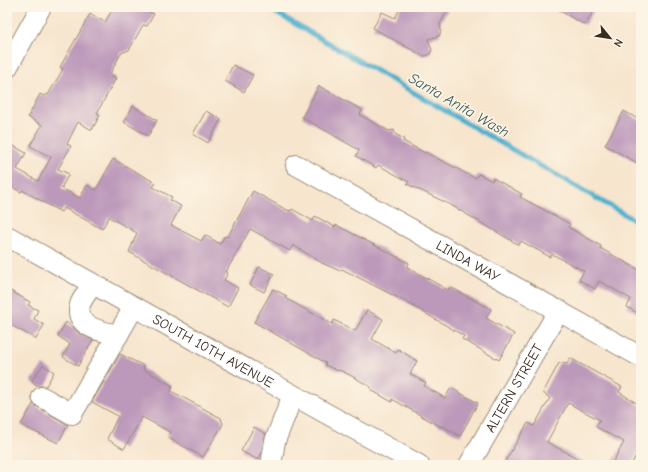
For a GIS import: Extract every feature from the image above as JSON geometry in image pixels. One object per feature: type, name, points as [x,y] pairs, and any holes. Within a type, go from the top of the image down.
[{"type":"street","points":[[7,68],[41,7]]},
{"type":"street","name":"LINDA WAY","points":[[296,165],[641,357]]},
{"type":"street","name":"SOUTH 10TH AVENUE","points":[[7,236],[419,465]]},
{"type":"street","points":[[93,284],[80,304],[79,312],[82,320],[88,326],[101,332],[118,335]]},
{"type":"street","points":[[42,397],[72,414],[134,307]]},
{"type":"street","name":"ALTERN STREET","points":[[469,465],[559,310]]},
{"type":"street","points":[[271,465],[276,441],[293,395]]},
{"type":"building","points":[[114,7],[151,7],[149,12],[154,14],[147,26],[143,25],[129,50],[121,53],[110,74],[116,78],[97,113],[100,115],[92,130],[78,122],[67,144],[71,146],[58,169],[69,174],[61,188],[80,198],[87,185],[96,190],[113,159],[156,183],[153,187],[172,197],[170,200],[181,206],[171,225],[201,241],[205,235],[220,244],[224,237],[228,236],[253,191],[285,209],[290,211],[292,209],[313,221],[315,216],[335,227],[336,225],[409,263],[407,267],[448,290],[450,287],[491,309],[486,318],[514,334],[499,360],[462,339],[464,336],[406,302],[342,269],[340,271],[322,263],[293,245],[290,251],[250,229],[226,272],[228,273],[224,280],[238,288],[228,307],[129,252],[137,233],[109,217],[102,229],[64,208],[61,212],[22,190],[21,192],[8,185],[7,186],[7,142],[26,153],[17,169],[38,181],[51,157],[30,146],[42,125],[28,117],[40,94],[44,96],[46,94],[48,95],[63,69],[60,67],[90,14],[105,22]]},
{"type":"building","points":[[401,7],[449,7],[440,24],[441,31],[439,36],[428,39],[432,50],[429,55],[423,56],[373,28],[382,12],[395,18]]},
{"type":"building","points":[[553,7],[596,7],[585,25]]},
{"type":"building","points":[[233,65],[253,75],[244,92],[225,81]]},
{"type":"building","points":[[319,86],[362,110],[360,115],[389,131],[394,130],[395,134],[404,139],[403,141],[425,153],[475,178],[479,174],[492,181],[493,178],[522,194],[520,197],[570,224],[568,227],[601,246],[600,248],[641,271],[641,315],[627,307],[631,299],[599,281],[595,289],[579,280],[584,271],[552,254],[550,257],[521,241],[519,245],[449,204],[407,184],[409,182],[378,165],[376,168],[356,156],[359,150],[302,117]]},
{"type":"building","points":[[133,106],[157,120],[148,136],[124,122]]},
{"type":"building","points":[[206,111],[221,119],[208,143],[193,134]]},
{"type":"building","points":[[624,111],[641,121],[641,165],[605,145]]},
{"type":"building","points":[[259,267],[274,274],[264,292],[250,285]]},
{"type":"building","points":[[7,289],[30,302],[28,305],[38,310],[34,319],[44,325],[36,339],[7,323]]},
{"type":"building","points":[[273,289],[287,296],[285,298],[332,324],[334,320],[355,331],[367,310],[383,319],[372,339],[396,353],[398,349],[417,361],[410,374],[426,383],[424,386],[445,398],[451,388],[478,403],[460,436],[392,399],[392,402],[371,390],[371,387],[350,375],[325,365],[326,363],[254,322]]},
{"type":"building","points":[[66,322],[79,333],[93,340],[78,366],[63,357],[70,344],[58,336]]},
{"type":"building","points":[[120,354],[144,366],[143,369],[173,386],[171,391],[221,418],[223,424],[203,457],[170,439],[168,436],[170,432],[142,417],[124,449],[107,439],[118,416],[92,402]]},
{"type":"building","points":[[570,358],[622,387],[619,392],[641,406],[641,446],[631,465],[611,465],[624,442],[596,427],[600,420],[568,403],[547,442],[590,465],[503,465],[528,423],[534,426],[550,398],[543,393],[559,363],[567,364]]},
{"type":"building","points":[[43,365],[54,372],[46,386],[39,386],[33,383],[32,380]]},
{"type":"building","points":[[33,404],[68,425],[58,443],[21,425]]},
{"type":"building","points":[[254,427],[266,434],[258,460],[241,451]]},
{"type":"waterway","name":"Santa Anita Wash","points":[[266,7],[641,224]]}]
